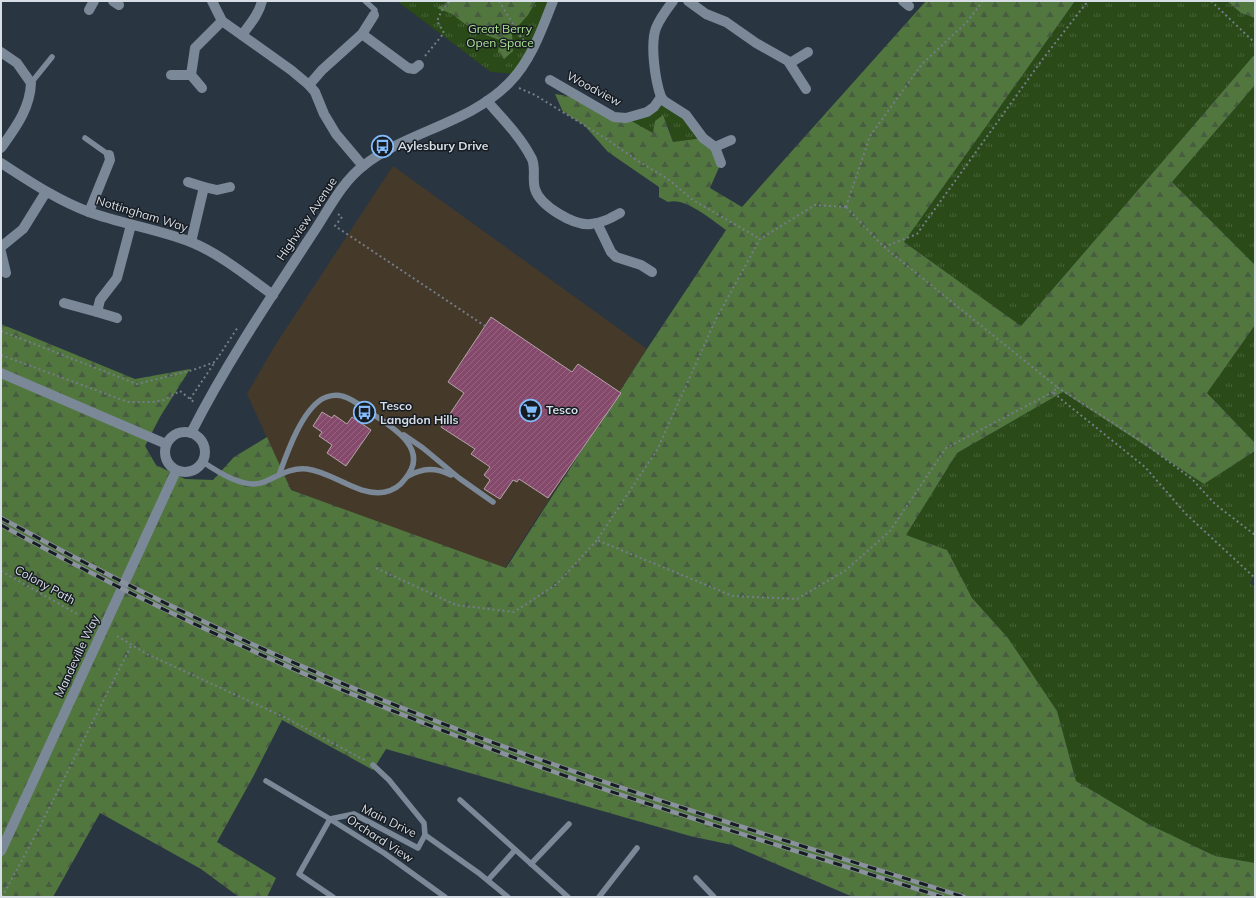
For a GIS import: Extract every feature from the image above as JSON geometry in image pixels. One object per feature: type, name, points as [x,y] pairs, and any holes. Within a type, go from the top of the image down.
[{"type":"street","points":[[89,10],[94,1]]},
{"type":"street","points":[[212,1],[222,21],[242,34],[309,85],[315,92],[324,114],[336,134],[363,166]]},
{"type":"street","points":[[242,34],[255,18],[262,1]]},
{"type":"street","name":"Highview Avenue","points":[[192,432],[210,396],[273,295],[346,183],[363,166],[391,147],[466,114],[487,101],[508,84],[526,60],[554,1]]},
{"type":"street","points":[[673,1],[656,29],[655,74],[661,97],[664,101],[686,114],[703,138],[715,148],[721,163]]},
{"type":"street","points":[[688,1],[706,14],[726,22],[756,43],[790,63],[806,89]]},
{"type":"street","points":[[309,85],[322,70],[362,34],[374,15]]},
{"type":"street","points":[[191,75],[196,48],[222,21]]},
{"type":"street","points":[[362,34],[408,68],[414,69],[420,64]]},
{"type":"street","points":[[1,52],[17,63],[31,83],[28,103],[18,123],[1,148]]},
{"type":"street","points":[[790,63],[808,52]]},
{"type":"street","points":[[172,75],[191,75],[202,88]]},
{"type":"street","name":"Woodview","points":[[550,80],[614,117],[626,118],[647,112],[654,107],[661,97]]},
{"type":"street","points":[[487,101],[515,133],[532,160],[535,189],[539,198],[550,208],[580,223],[590,224],[597,223],[620,213]]},
{"type":"street","points":[[715,148],[731,140]]},
{"type":"street","points":[[89,212],[110,160],[109,155]]},
{"type":"street","name":"Nottingham Way","points":[[1,163],[46,192],[89,212],[191,242],[227,262],[273,295]]},
{"type":"street","points":[[188,182],[217,190],[230,187]]},
{"type":"street","points":[[191,242],[204,187]]},
{"type":"street","points":[[1,247],[23,229],[46,192]]},
{"type":"street","points":[[597,223],[611,252],[616,257],[641,265],[652,272]]},
{"type":"street","points":[[97,312],[100,300],[116,278],[131,225]]},
{"type":"street","points":[[1,252],[6,273]]},
{"type":"street","points":[[64,303],[117,318]]},
{"type":"street","points":[[1,373],[166,444]]},
{"type":"street","points":[[192,432],[198,436],[204,445],[205,450],[203,462],[191,472],[176,471],[167,463],[164,454],[166,444],[169,439],[178,433],[192,432]]},
{"type":"street","name":"Mandeville Way","points":[[1,851],[176,471]]},
{"type":"lane","points":[[365,1],[376,10],[374,15]]},
{"type":"lane","points":[[31,83],[52,57]]},
{"type":"lane","points":[[85,138],[109,155]]},
{"type":"lane","points":[[279,475],[295,434],[314,406],[322,399],[331,396],[342,396],[355,402],[423,448],[458,478],[493,502]]},
{"type":"lane","points":[[203,462],[231,479],[247,483],[262,483],[293,470],[308,469],[373,493],[386,492],[399,486],[408,476],[412,467],[413,451],[402,434]]},
{"type":"lane","points":[[408,476],[419,470],[429,469],[443,471],[458,478]]},
{"type":"lane","points":[[373,766],[389,780],[424,823],[425,835]]},
{"type":"lane","points":[[266,781],[330,819]]},
{"type":"lane","points":[[460,800],[568,897]]},
{"type":"lane","name":"Main Drive","points":[[330,819],[354,814],[418,848],[425,835],[488,880],[508,897]]},
{"type":"lane","name":"Orchard View","points":[[333,897],[298,874],[330,819],[384,853],[445,897]]},
{"type":"lane","points":[[531,864],[569,824]]},
{"type":"lane","points":[[599,897],[636,848]]},
{"type":"lane","points":[[488,880],[515,850]]},
{"type":"lane","points":[[696,878],[714,897]]},
{"type":"path","points":[[420,64],[444,33],[437,21],[442,10],[450,1]]},
{"type":"path","points":[[499,1],[522,39],[529,43],[535,42]]},
{"type":"path","points":[[846,207],[870,136],[922,64],[967,22],[983,1]]},
{"type":"path","points":[[884,247],[917,234],[1042,60],[1088,1]]},
{"type":"path","points":[[1211,1],[1255,43]]},
{"type":"path","points":[[508,84],[535,95],[605,138],[638,161],[668,179],[693,200],[760,239]]},
{"type":"path","points":[[376,568],[456,605],[514,612],[557,584],[597,540],[657,450],[716,319],[760,239],[815,205],[846,207],[884,247],[1057,387],[1144,443],[1192,479],[1215,504],[1255,535]]},
{"type":"path","points":[[330,208],[342,216],[335,226],[485,326]]},
{"type":"path","points":[[1,354],[128,402],[153,402],[164,400],[180,391],[190,399],[239,325]]},
{"type":"path","points":[[1,331],[137,384],[193,370],[215,362]]},
{"type":"path","points":[[597,540],[733,596],[797,599],[846,570],[890,531],[946,448],[1053,392],[1057,387]]},
{"type":"path","points":[[1053,392],[1145,467],[1186,514],[1255,578]]},
{"type":"path","name":"Colony Path","points":[[1,571],[79,615]]},
{"type":"path","points":[[117,636],[131,646],[286,718],[373,766]]},
{"type":"path","points":[[2,897],[35,836],[131,646]]},
{"type":"shaded area","points":[[393,166],[647,349],[504,569],[291,490],[247,394],[274,347]]},
{"type":"green space","name":"Great Berry Open Space","points":[[397,1],[553,1],[516,74],[491,72]]},
{"type":"green space","points":[[449,1],[536,1],[528,15],[512,33],[513,51],[504,59],[498,52],[500,40],[474,31],[452,14],[437,8]]},
{"type":"green space","points":[[926,1],[1075,1],[904,242],[1021,326],[1255,54],[1255,85],[1172,182],[1255,265],[1255,325],[1207,393],[1255,443],[1255,451],[1204,484],[1063,392],[957,453],[906,535],[947,550],[972,598],[1008,638],[1057,711],[1076,781],[1150,825],[1215,856],[1255,863],[1255,897],[853,897],[732,845],[690,836],[386,749],[373,770],[282,720],[253,777],[217,842],[276,878],[267,897],[239,897],[201,869],[100,813],[53,897],[1,897],[1,324],[135,379],[190,369],[160,417],[145,446],[156,465],[185,479],[213,480],[234,457],[267,437],[291,490],[506,568],[647,349],[726,230],[706,215],[690,206],[675,201],[668,202],[659,197],[659,187],[608,152],[584,125],[563,112],[555,94],[580,98],[626,118],[653,133],[655,121],[663,115],[673,142],[703,138],[721,163],[710,188],[742,207]]},
{"type":"green space","points":[[1075,1],[1227,1],[1241,13],[1255,18],[1255,54],[1021,326],[904,242]]},
{"type":"green space","points":[[1227,1],[1255,1],[1255,18],[1241,13]]},
{"type":"green space","points":[[1255,85],[1255,265],[1172,182]]},
{"type":"green space","points":[[661,97],[671,104],[703,138],[673,142],[668,125],[653,133],[626,118],[635,115]]},
{"type":"green space","points":[[1255,325],[1255,443],[1207,393]]},
{"type":"green space","points":[[1063,392],[1204,484],[1255,451],[1255,573],[1250,583],[1255,587],[1255,863],[1215,856],[1150,825],[1076,781],[1057,711],[1008,638],[972,598],[947,550],[906,535],[957,453]]},
{"type":"building","name":"Tesco","points":[[491,317],[572,372],[578,364],[621,393],[548,498],[519,479],[517,482],[513,480],[500,499],[484,489],[490,480],[484,475],[490,467],[471,454],[475,449],[441,427],[464,393],[448,382]]},
{"type":"building","points":[[322,412],[332,418],[334,415],[347,424],[352,417],[371,430],[346,466],[327,453],[332,445],[319,436],[322,432],[313,426]]},
{"type":"railway","points":[[1,518],[110,576],[221,630],[391,704],[513,750],[641,794],[964,897]]},
{"type":"railway","points":[[1,525],[109,582],[219,636],[331,685],[444,731],[629,798],[942,897]]},
{"type":"place","name":"Aylesbury Drive","points":[[383,146]]},
{"type":"place","name":"Tesco","points":[[531,410]]},
{"type":"place","name":"Tesco Langdon Hills","points":[[365,413]]}]
